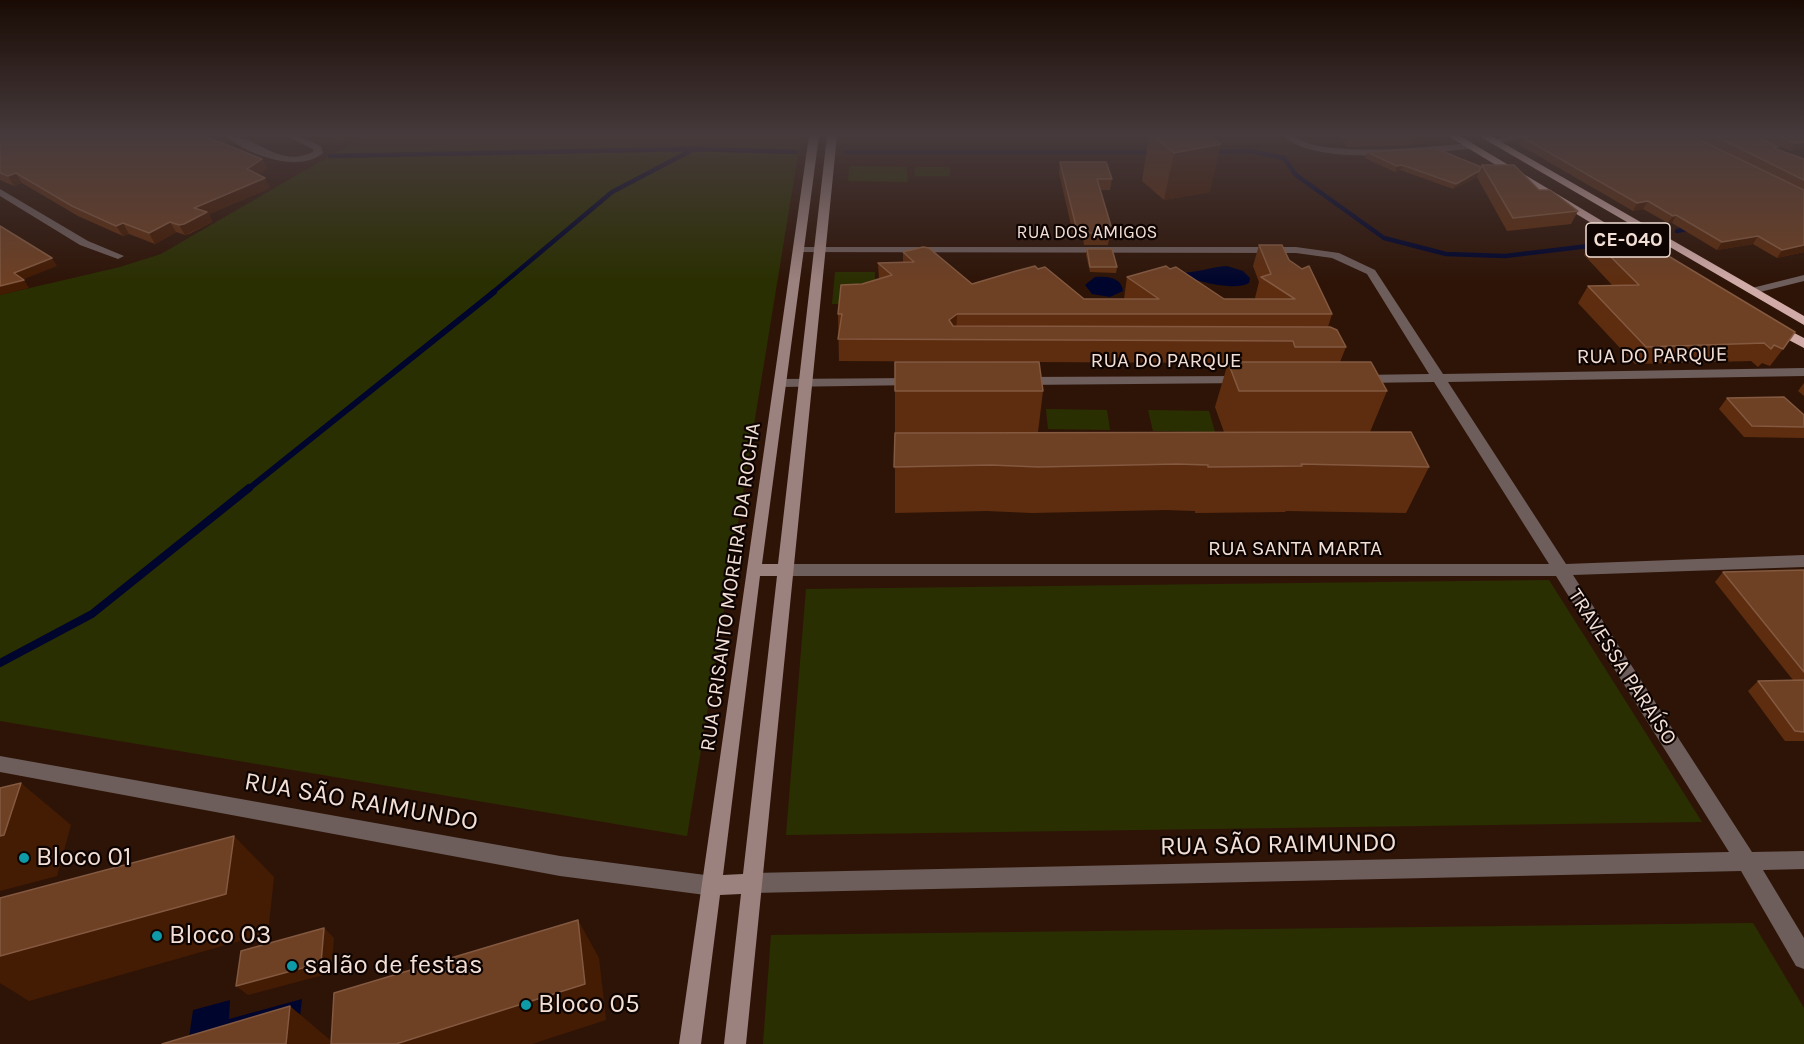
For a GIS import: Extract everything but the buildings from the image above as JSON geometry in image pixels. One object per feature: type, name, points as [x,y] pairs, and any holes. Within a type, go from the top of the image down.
[{"type":"highway","name":"CE-040","points":[[1535,185],[1652,254]]},
{"type":"highway","name":"CE-040","points":[[1569,185],[1804,321]]},
{"type":"highway","points":[[1763,320],[1804,344]]},
{"type":"main road","name":"RUA CRISANTO MOREIRA DA ROCHA","points":[[690,1044],[807,185]]},
{"type":"main road","points":[[735,1044],[826,185]]},
{"type":"main road","points":[[753,570],[787,570]]},
{"type":"main road","points":[[713,886],[753,883]]},
{"type":"street","points":[[0,192],[84,243],[118,255]]},
{"type":"street","name":"RUA DOS AMIGOS","points":[[798,250],[1296,249],[1337,254],[1371,272]]},
{"type":"street","name":"TRAVESSA PARAÍSO","points":[[1371,272],[1437,379],[1747,862],[1804,958]]},
{"type":"street","points":[[1752,291],[1804,278]]},
{"type":"street","name":"RUA DO PARQUE","points":[[1350,375],[1437,379],[1804,372]]},
{"type":"street","name":"RUA DO PARQUE","points":[[1008,381],[1260,380]]},
{"type":"street","points":[[780,383],[924,382]]},
{"type":"street","name":"RUA SANTA MARTA","points":[[787,570],[1559,570],[1804,561]]},
{"type":"street","name":"RUA SÃO RAIMUNDO","points":[[0,764],[560,866],[713,886]]},
{"type":"street","name":"RUA SÃO RAIMUNDO","points":[[753,883],[1804,860]]},
{"type":"green space","points":[[280,185],[793,185],[687,836],[0,721],[0,295],[120,267],[161,254]]},
{"type":"green space","points":[[835,272],[875,272],[874,304],[832,304]]},
{"type":"green space","points":[[1046,409],[1107,410],[1110,430],[1048,429]]},
{"type":"green space","points":[[1148,410],[1209,411],[1215,432],[1153,431]]},
{"type":"green space","points":[[1549,580],[1702,822],[786,835],[806,589]]},
{"type":"green space","points":[[1753,923],[1804,1008],[1804,1044],[763,1044],[771,935]]},
{"type":"water","points":[[1227,266],[1243,271],[1250,278],[1249,283],[1224,286],[1202,282],[1176,273],[1189,272]]},
{"type":"water","points":[[1095,277],[1117,280],[1123,291],[1110,297],[1092,294],[1085,285]]},
{"type":"water","points":[[302,999],[300,1017],[188,1044],[193,1010],[230,1000],[229,1019]]},
{"type":"waterway","points":[[492,293],[612,192],[626,185]]},
{"type":"waterway","points":[[1310,185],[1384,238],[1446,254],[1505,256],[1597,245]]},
{"type":"waterway","points":[[1677,231],[1692,228]]},
{"type":"waterway","points":[[247,490],[494,292]]},
{"type":"waterway","points":[[0,663],[92,614],[249,488]]},
{"type":"place","name":"Bloco 01","points":[[24,858]]},
{"type":"place","name":"Bloco 03","points":[[157,936]]},
{"type":"place","name":"salão de festas","points":[[292,966]]},
{"type":"place","name":"Bloco 05","points":[[526,1005]]}]
